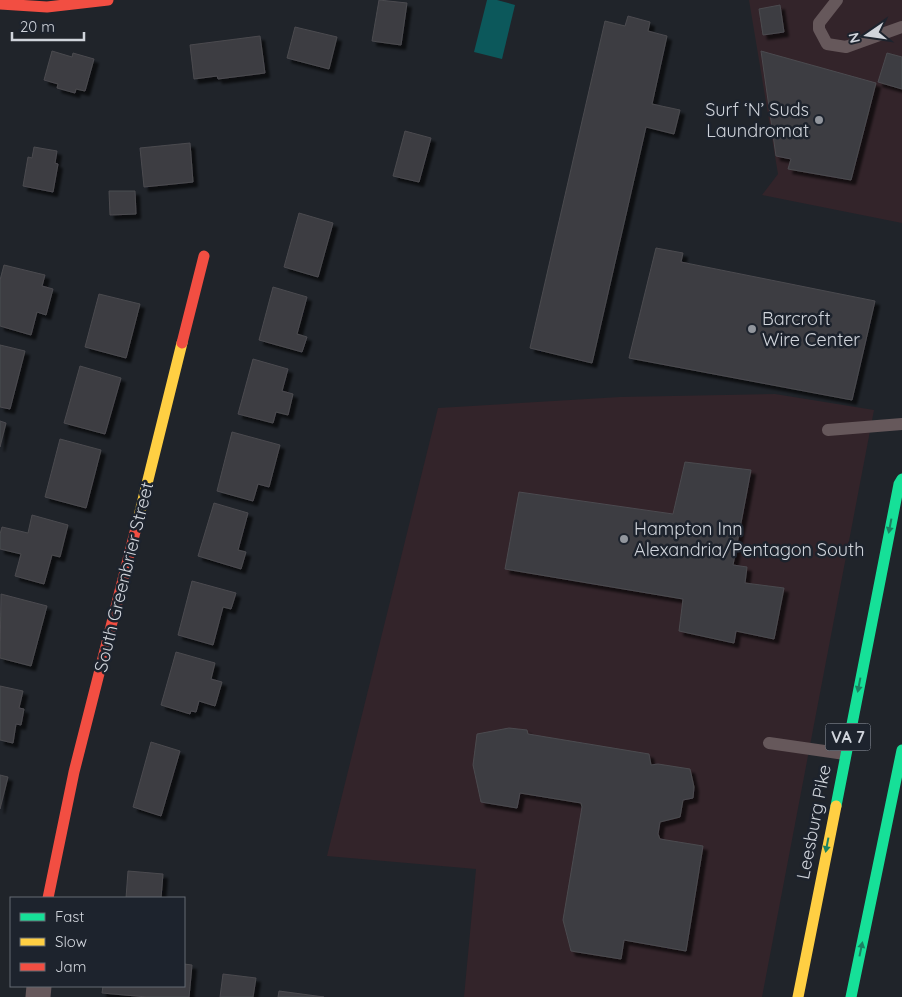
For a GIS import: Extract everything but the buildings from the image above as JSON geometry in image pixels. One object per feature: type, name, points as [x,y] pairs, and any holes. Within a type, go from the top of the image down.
[{"type":"main road","points":[[0,4],[47,7],[108,0]]},
{"type":"main road","name":"South Greenbrier Street","points":[[48,897],[74,772],[204,256]]},
{"type":"main road","name":"Leesburg Pike","points":[[798,997],[899,484],[902,479]]},
{"type":"main road","points":[[851,997],[890,832],[902,754]]},
{"type":"lane","points":[[836,0],[819,23],[819,29],[827,44],[846,47],[902,27]]},
{"type":"lane","points":[[828,430],[902,424]]},
{"type":"lane","points":[[769,743],[845,754]]},
{"type":"shaded area","points":[[749,0],[902,0],[902,223],[762,195],[778,174]]},
{"type":"shaded area","points":[[775,394],[874,410],[762,997],[464,997],[476,869],[327,856],[438,408],[620,397]]},
{"type":"water","points":[[487,0],[497,0],[515,5],[502,59],[474,52]]},
{"type":"traffic: fast","points":[[836,806],[899,484],[902,479]]},
{"type":"traffic: fast","points":[[851,997],[902,750]]},
{"type":"traffic: slow","points":[[136,528],[182,343]]},
{"type":"traffic: slow","points":[[798,997],[836,806]]},
{"type":"traffic: jam","points":[[0,4],[47,7],[108,0]]},
{"type":"traffic: jam","points":[[182,343],[204,256]]},
{"type":"traffic: jam","points":[[48,897],[74,772],[136,528]]},
{"type":"place","name":"Surf ‘N’ Suds Laundromat","points":[[819,120]]},
{"type":"place","name":"Barcroft Wire Center","points":[[752,329]]},
{"type":"place","name":"Hampton Inn Alexandria/Pentagon South","points":[[624,539]]}]
